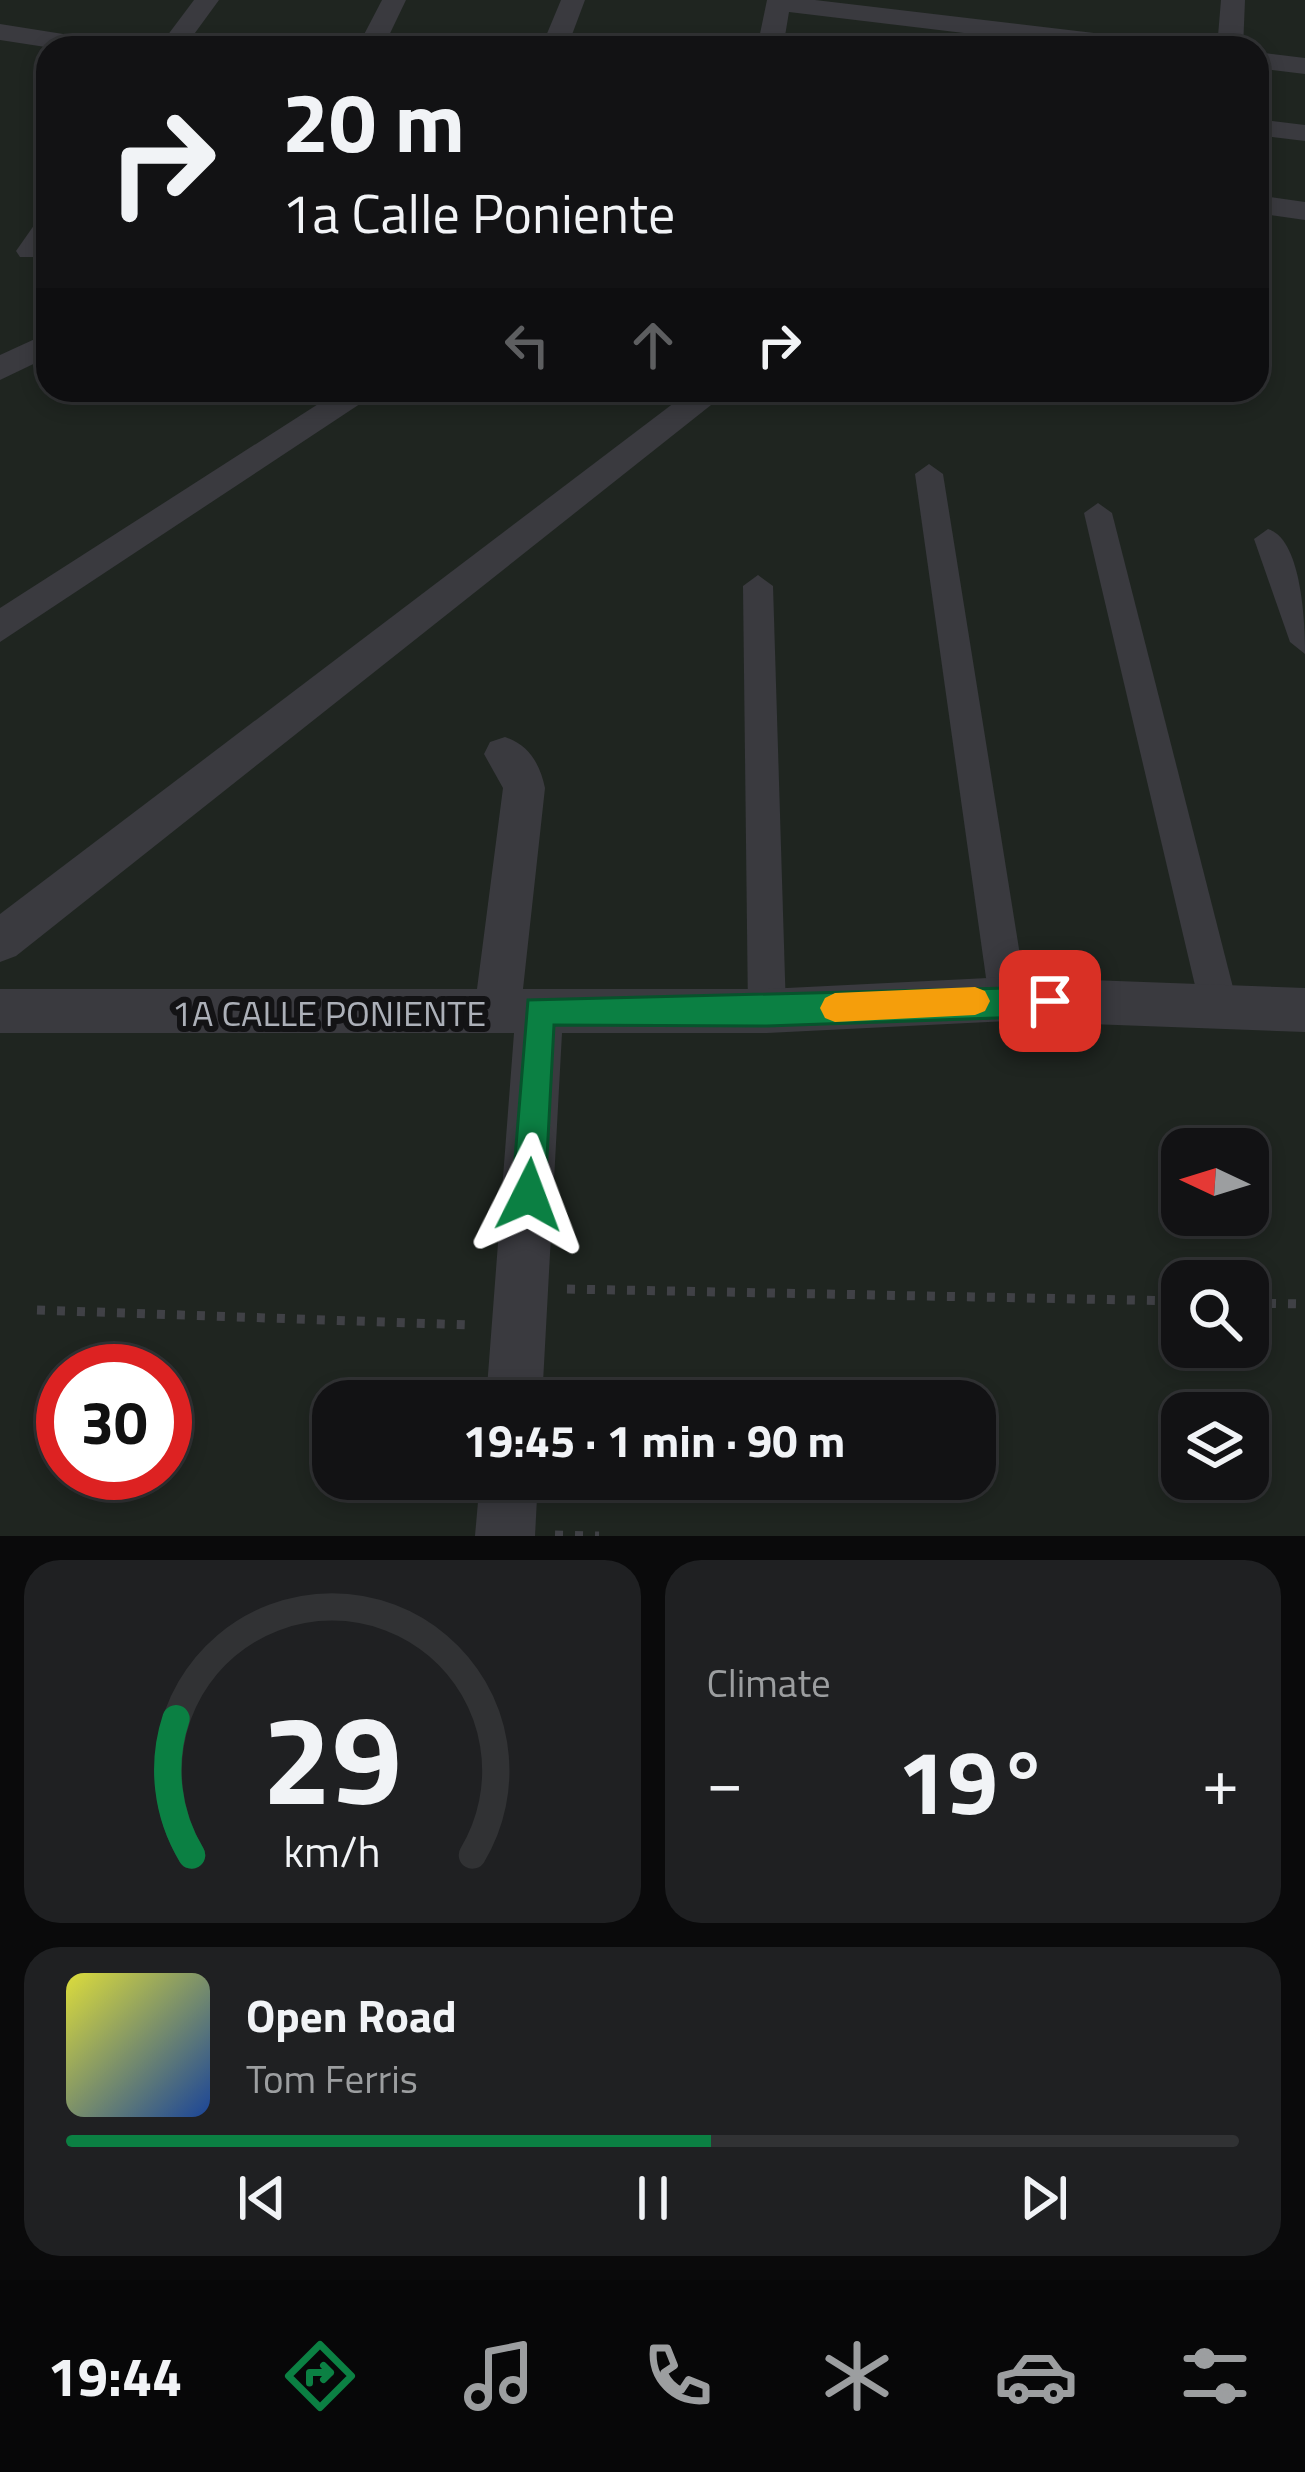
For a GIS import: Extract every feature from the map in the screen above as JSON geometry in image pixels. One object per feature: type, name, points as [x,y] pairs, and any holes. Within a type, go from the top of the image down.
[{"type":"street","points":[[180,36],[207,0]]},
{"type":"street","points":[[376,36],[394,0]]},
{"type":"street","points":[[559,36],[573,0]]},
{"type":"street","points":[[1231,36],[1233,0]]},
{"type":"street","points":[[772,36],[778,2],[858,6],[986,26],[1092,30],[1113,36]]},
{"type":"street","points":[[0,32],[36,38]]},
{"type":"street","points":[[1269,62],[1305,66]]},
{"type":"street","points":[[1269,128],[1305,133]]},
{"type":"street","points":[[1269,206],[1305,211]]},
{"type":"street","points":[[0,369],[36,350]]},
{"type":"street","points":[[0,627],[346,402]]},
{"type":"street","points":[[0,941],[697,402]]},
{"type":"street","points":[[929,474],[1008,999]]},
{"type":"street","points":[[1098,513],[1220,1010]]},
{"type":"street","points":[[1268,539],[1305,642]]},
{"type":"street","points":[[758,586],[767,1011]]},
{"type":"street","points":[[505,754],[521,773],[524,788],[518,1012],[521,1307],[516,1380]]},
{"type":"street","name":"1A CALLE PONIENTE","points":[[0,1011],[767,1011],[1008,999],[1305,1010]]},
{"type":"street","points":[[505,1536],[508,1500]]},
{"type":"path","points":[[38,1310],[1161,1301]]},
{"type":"path","points":[[1269,1303],[1305,1304]]},
{"type":"shaded area","points":[[0,0],[1305,0],[1305,1536],[0,1536]]},
{"type":"slow traffic","points":[[835,1008],[975,1001]]},
{"type":"route","points":[[529,1195],[539,1010],[767,1011],[1050,1001]]}]
